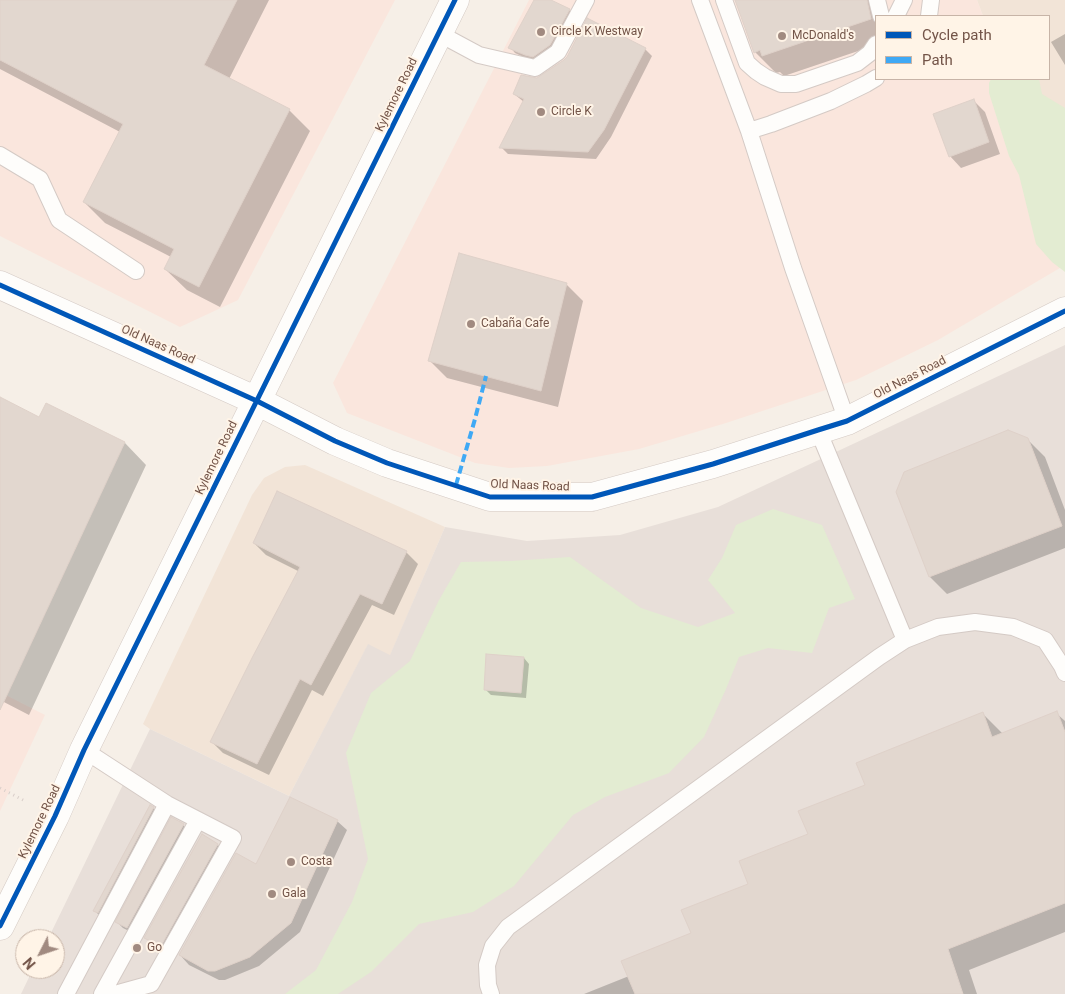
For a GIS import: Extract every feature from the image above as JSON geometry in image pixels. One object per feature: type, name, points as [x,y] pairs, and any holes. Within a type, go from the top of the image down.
[{"type":"street","name":"Kylemore Road","points":[[0,926],[55,816],[84,750],[455,0]]},
{"type":"street","name":"Old Naas Road","points":[[0,285],[257,401],[335,441],[387,463],[490,497],[592,497],[713,464],[847,421],[1065,311]]},
{"type":"lane","points":[[438,33],[478,55],[535,68],[558,52],[586,0]]},
{"type":"lane","points":[[700,0],[749,131],[793,268],[847,421]]},
{"type":"lane","points":[[724,0],[747,63],[756,71],[781,84],[796,84],[857,64],[870,53],[875,46]]},
{"type":"lane","points":[[877,0],[881,15]]},
{"type":"lane","points":[[896,15],[904,0]]},
{"type":"lane","points":[[929,15],[931,0]]},
{"type":"lane","points":[[749,131],[831,101],[875,79]]},
{"type":"lane","points":[[0,155],[40,179],[59,220],[136,271]]},
{"type":"lane","points":[[818,430],[905,640]]},
{"type":"lane","points":[[491,994],[488,985],[487,965],[493,946],[508,927],[905,640],[938,627],[975,622],[1013,627],[1045,640],[1065,673]]},
{"type":"lane","points":[[84,750],[167,804],[233,838],[151,984],[115,994]]},
{"type":"lane","points":[[66,994],[167,804]]},
{"type":"lane","points":[[102,994],[198,820]]},
{"type":"shaded area","points":[[0,0],[395,0],[238,300],[180,327],[0,236]]},
{"type":"shaded area","points":[[529,0],[977,0],[983,15],[875,15],[875,80],[1005,80],[1065,265],[938,340],[856,380],[726,423],[639,449],[547,466],[509,468],[475,463],[347,413],[333,383]]},
{"type":"shaded area","points":[[977,0],[1065,0],[1065,245],[1005,80],[1050,80],[1050,15],[983,15]]},
{"type":"shaded area","points":[[1065,345],[1065,994],[21,994],[28,979],[65,979],[65,929],[53,929],[150,729],[289,796],[368,644],[390,655],[445,527],[527,541],[620,535],[718,507]]},
{"type":"shaded area","points":[[305,465],[445,527],[390,656],[368,645],[289,796],[143,724],[252,495],[264,478],[285,467]]},
{"type":"shaded area","points":[[0,692],[45,715],[0,811]]},
{"type":"green space","points":[[990,80],[1039,80],[1042,94],[1065,108],[1065,272],[1052,262],[1036,244],[1019,175],[1009,156],[989,93]]},
{"type":"green space","points":[[773,509],[822,525],[855,599],[829,608],[812,653],[768,648],[739,657],[704,737],[669,773],[605,797],[573,815],[514,886],[473,912],[419,924],[371,972],[338,994],[285,994],[316,970],[352,902],[368,859],[346,753],[371,693],[410,661],[439,600],[461,562],[570,557],[641,608],[698,627],[735,613],[708,580],[722,558],[736,525]]},
{"type":"building","points":[[0,0],[237,0],[204,65],[290,109],[199,287],[164,269],[174,249],[83,202],[123,124],[0,60]]},
{"type":"building","points":[[534,0],[551,0],[570,9],[550,45],[533,57],[508,48]]},
{"type":"building","name":"McDonald's","points":[[735,0],[867,0],[871,19],[762,56],[760,50],[754,53]]},
{"type":"building","points":[[587,18],[646,48],[604,130],[588,152],[499,148],[524,99],[513,94],[521,75],[537,78],[564,60]]},
{"type":"building","points":[[974,99],[989,142],[949,157],[933,114]]},
{"type":"building","points":[[459,253],[567,283],[541,391],[428,361]]},
{"type":"building","points":[[0,397],[39,417],[46,403],[125,442],[0,710]]},
{"type":"building","points":[[1008,430],[1028,438],[1062,526],[929,577],[896,492],[904,472]]},
{"type":"building","points":[[277,491],[407,551],[382,604],[360,594],[311,685],[300,679],[257,764],[210,742],[300,567],[253,543]]},
{"type":"building","points":[[486,654],[524,657],[521,693],[484,690]]},
{"type":"building","points":[[1057,711],[1065,732],[1065,903],[948,949],[963,994],[635,994],[621,961],[691,933],[681,910],[748,884],[739,861],[808,834],[798,811],[865,785],[856,763],[983,712],[992,737]]},
{"type":"building","name":"Gala","points":[[290,797],[338,820],[291,923],[250,957],[215,971],[208,971],[179,955],[236,853],[256,864]]},
{"type":"building","points":[[150,805],[154,807],[98,913],[93,911]]},
{"type":"building","points":[[171,817],[184,824],[127,928],[115,922]]},
{"type":"building","points":[[202,834],[218,844],[161,946],[144,938]]},
{"type":"marked path","points":[[456,485],[486,376]]},
{"type":"cycle path","points":[[0,926],[55,816],[84,750],[455,0]]},
{"type":"cycle path","points":[[0,285],[257,401],[335,441],[387,463],[490,497],[592,497],[713,464],[847,421],[1065,311]]},
{"type":"place","name":"Circle K Westway","points":[[541,32]]},
{"type":"place","name":"McDonald's","points":[[782,36]]},
{"type":"place","name":"Circle K","points":[[541,112]]},
{"type":"place","name":"Cabaña Cafe","points":[[471,324]]},
{"type":"place","name":"Costa","points":[[291,862]]},
{"type":"place","name":"Gala","points":[[272,894]]},
{"type":"place","name":"Go","points":[[137,948]]}]
